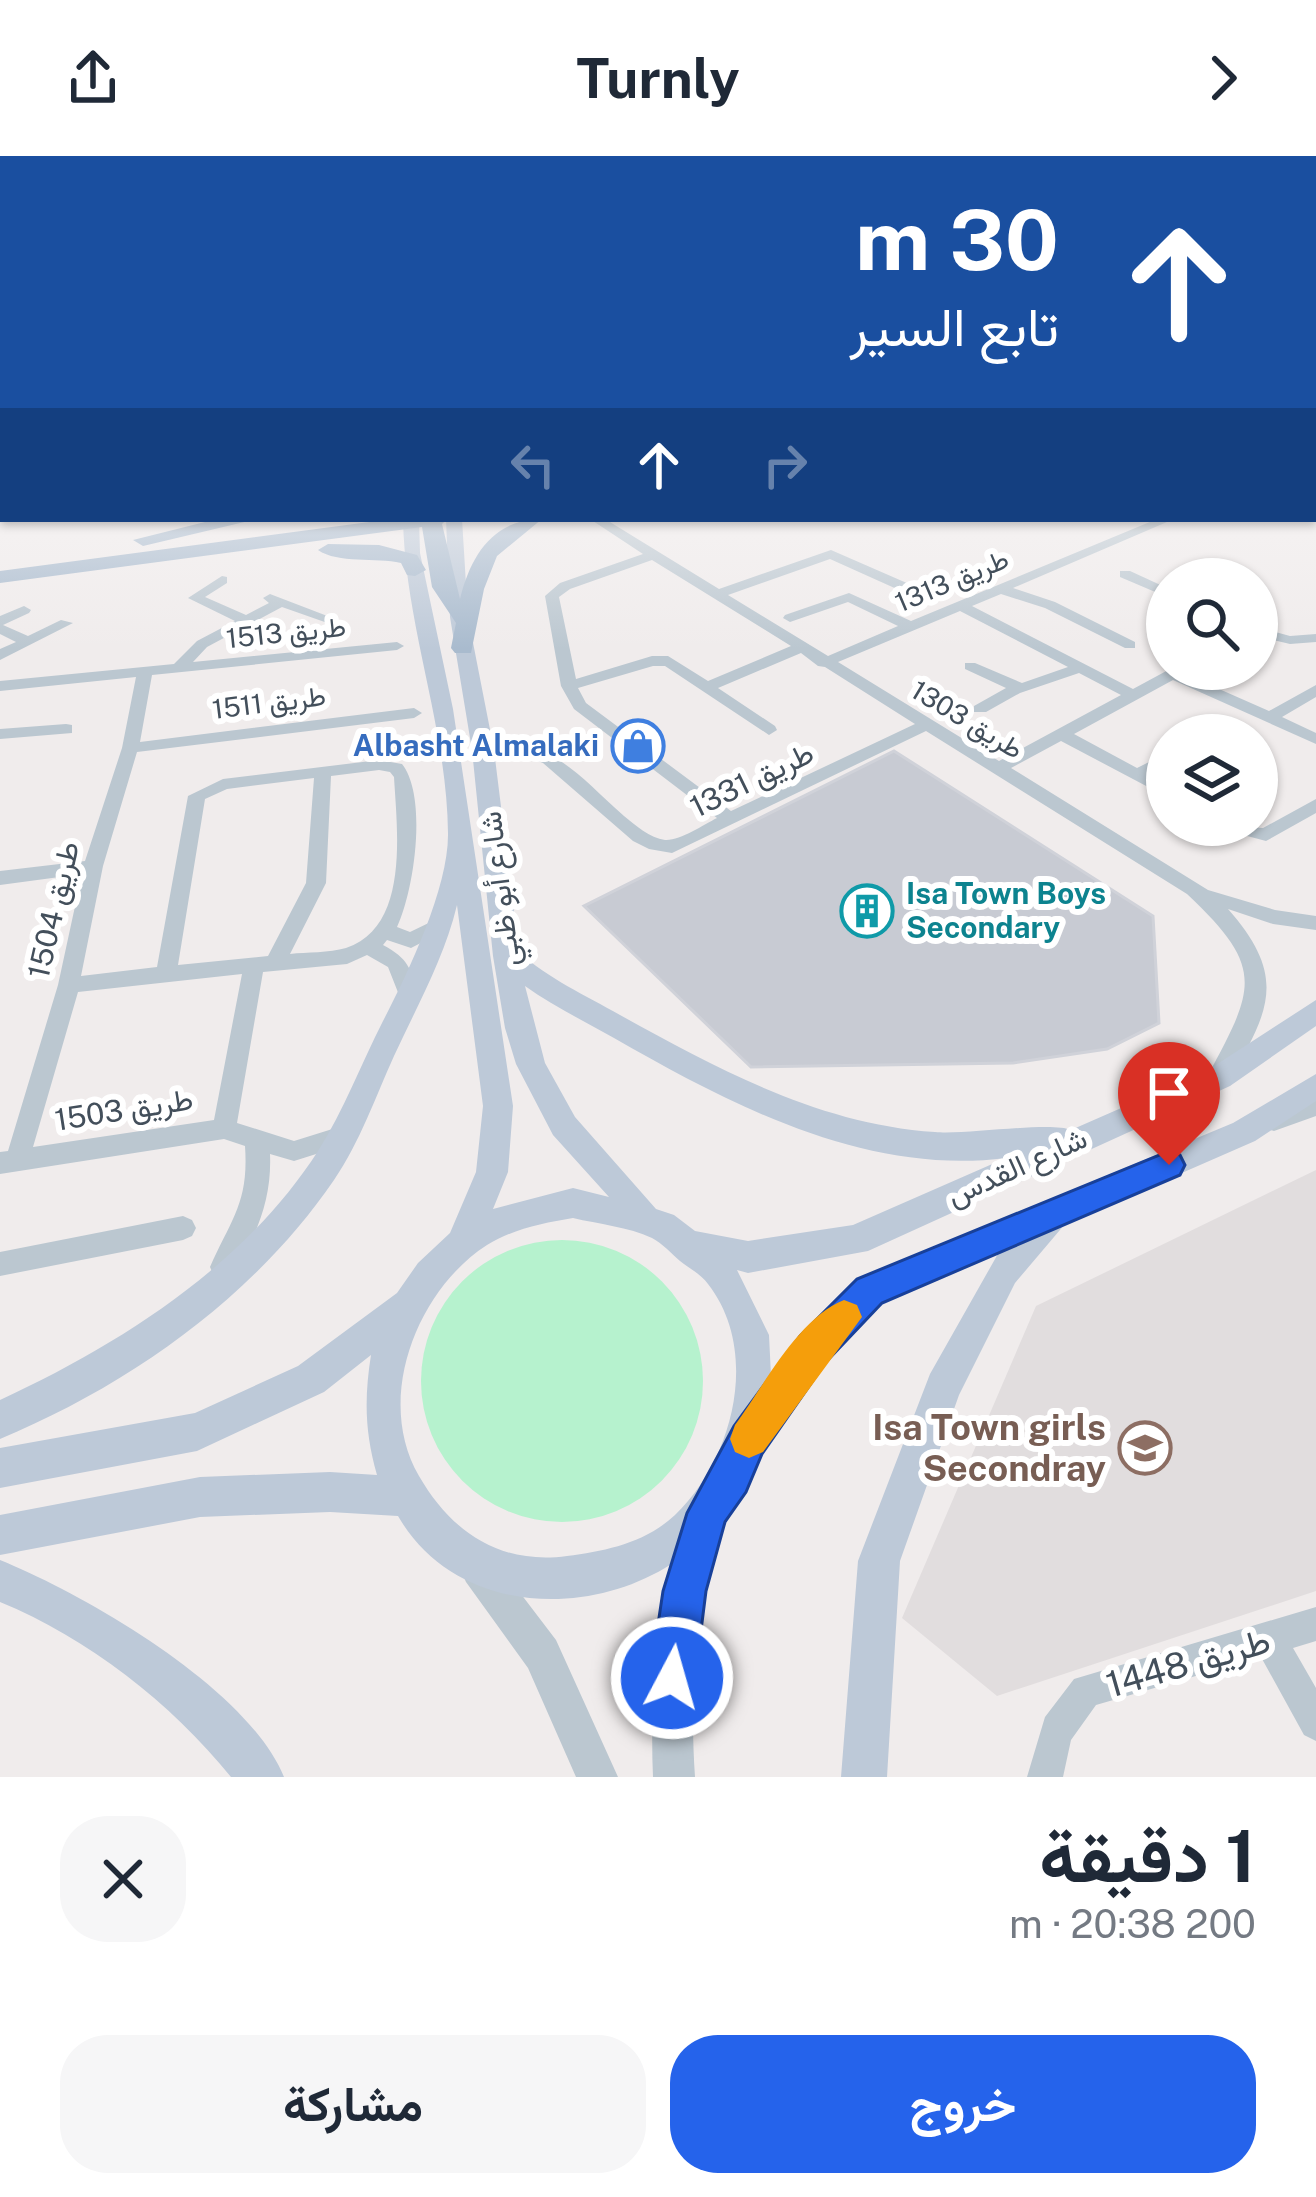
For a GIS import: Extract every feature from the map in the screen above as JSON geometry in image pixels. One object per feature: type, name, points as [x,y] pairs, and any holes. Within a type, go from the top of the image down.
[{"type":"main road","points":[[140,551],[237,522]]},
{"type":"main road","points":[[0,575],[290,522]]},
{"type":"main road","points":[[0,575],[360,522]]},
{"type":"main road","points":[[140,551],[405,522]]},
{"type":"main road","name":"شارع أبو ظبي","points":[[423,522],[414,562],[443,709],[498,1106],[492,1172],[463,1243]]},
{"type":"main road","points":[[424,522],[442,586],[459,616]]},
{"type":"main road","name":"شارع أبو ظبي","points":[[454,522],[463,648],[483,750],[506,956],[519,1028],[545,1095],[587,1157],[648,1216]]},
{"type":"main road","points":[[463,648],[485,555],[504,532],[526,522]]},
{"type":"main road","points":[[0,557],[363,550],[405,556],[414,562]]},
{"type":"main road","points":[[0,1420],[97,1372],[204,1296],[291,1210],[342,1136],[409,994],[439,925],[460,840]]},
{"type":"main road","points":[[506,956],[534,979],[697,1072],[748,1100],[805,1121],[867,1137],[994,1146],[1054,1139],[1110,1125]]},
{"type":"main road","name":"شارع القدس","points":[[697,1246],[748,1257],[856,1240],[1219,1078],[1316,1011]]},
{"type":"main road","name":"شارع القدس","points":[[748,1440],[813,1349],[870,1291],[1244,1132],[1316,1086]]},
{"type":"main road","points":[[573,1204],[612,1206],[648,1216],[697,1246],[723,1275],[743,1310],[755,1351],[757,1395],[748,1440],[732,1478],[707,1513],[658,1554],[598,1578],[534,1581],[473,1563],[435,1534],[405,1497],[386,1450],[381,1399],[388,1350],[408,1305],[433,1271],[463,1243],[498,1222],[535,1209],[573,1204]]},
{"type":"main road","points":[[865,1777],[879,1561],[943,1388],[1004,1272],[1056,1214]]},
{"type":"main road","points":[[0,1468],[197,1432],[310,1379],[408,1305]]},
{"type":"main road","points":[[0,1535],[200,1497],[330,1492],[405,1497]]},
{"type":"main road","points":[[0,1581],[30,1591],[128,1653],[232,1738],[261,1777]]},
{"type":"street","name":"طريق 1313","points":[[823,663],[1161,522]]},
{"type":"street","name":"طريق 1303","points":[[602,524],[1194,889],[1236,907],[1316,923]]},
{"type":"street","points":[[714,595],[831,554],[904,587]]},
{"type":"street","points":[[650,556],[565,586],[552,596],[569,686],[580,706],[731,820]]},
{"type":"street","points":[[1125,574],[1146,584]]},
{"type":"street","points":[[222,580],[195,598],[246,620]]},
{"type":"street","points":[[998,588],[1050,604],[1130,645]]},
{"type":"street","points":[[790,618],[849,597],[909,626]]},
{"type":"street","name":"طريق 1513","points":[[179,668],[192,650],[275,600],[336,622]]},
{"type":"street","points":[[959,605],[1132,695]]},
{"type":"street","points":[[24,610],[0,625],[28,641]]},
{"type":"street","points":[[0,655],[66,623]]},
{"type":"street","points":[[1278,636],[1316,638]]},
{"type":"street","name":"طريق 1513","points":[[0,686],[397,646]]},
{"type":"street","points":[[649,646],[662,660],[770,730]]},
{"type":"street","points":[[707,686],[799,648]]},
{"type":"street","points":[[569,686],[662,660]]},
{"type":"street","points":[[970,665],[1016,689]]},
{"type":"street","points":[[980,709],[1016,689],[1080,668]]},
{"type":"street","name":"طريق 1504","points":[[9,1162],[69,985],[93,866],[130,748],[145,671]]},
{"type":"street","points":[[996,769],[1146,688]]},
{"type":"street","points":[[1215,690],[1262,714]]},
{"type":"street","points":[[1277,714],[1316,690]]},
{"type":"street","name":"طريق 1511","points":[[130,748],[414,712]]},
{"type":"street","points":[[1278,722],[1316,739]]},
{"type":"street","name":"طريق 1331","points":[[483,750],[518,750],[547,757],[657,847],[679,846],[925,725]]},
{"type":"street","points":[[0,734],[66,729]]},
{"type":"street","points":[[1062,734],[1146,780]]},
{"type":"street","points":[[69,985],[346,956],[375,938],[405,872],[403,778],[388,766],[224,784],[197,796],[166,974]]},
{"type":"street","points":[[1137,775],[1146,770]]},
{"type":"street","points":[[224,1129],[264,964],[316,883],[323,772]]},
{"type":"street","points":[[1278,828],[1316,805]]},
{"type":"street","points":[[0,878],[93,866]]},
{"type":"street","name":"طريق 1303","points":[[1194,889],[1227,917],[1258,970],[1258,1002],[1248,1031],[1219,1078]]},
{"type":"street","points":[[375,938],[411,940],[439,925]]},
{"type":"street","points":[[375,938],[397,962],[409,994]]},
{"type":"street","points":[[1244,1132],[1316,1104]]},
{"type":"street","name":"طريق 1503","points":[[9,1162],[224,1129],[294,1151],[342,1136]]},
{"type":"street","points":[[204,1296],[255,1211],[261,1175],[256,1139]]},
{"type":"street","points":[[0,1264],[183,1228]]},
{"type":"street","points":[[674,1777],[672,1678],[679,1618],[707,1513]]},
{"type":"street","points":[[473,1563],[542,1654],[597,1777]]},
{"type":"street","name":"طريق 1448","points":[[1045,1777],[1049,1745],[1064,1713],[1087,1691],[1316,1624]]},
{"type":"street","points":[[1270,1640],[1316,1723]]},
{"type":"shaded area","name":"Isa Town girls Secondray","points":[[1316,1170],[1316,1591],[997,1696],[902,1618],[1036,1306]]},
{"type":"green space","points":[[562,1240],[616,1251],[661,1282],[692,1327],[703,1381],[692,1435],[661,1480],[616,1511],[562,1522],[508,1511],[463,1480],[432,1435],[421,1381],[432,1327],[463,1282],[508,1251]]},
{"type":"building","name":"Isa Town Boys Secondary","points":[[894,751],[1153,916],[1159,1023],[1107,1049],[1013,1063],[751,1067],[584,906]]},
{"type":"slow traffic","points":[[749,1439],[813,1349],[844,1317]]},
{"type":"place","name":"Albasht Almalaki","points":[[638,746]]},
{"type":"place","name":"Isa Town Boys Secondary","points":[[867,911]]},
{"type":"place","name":"Isa Town girls Secondray","points":[[1145,1448]]},
{"type":"route","points":[[672,1678],[679,1618],[707,1513],[732,1478],[748,1440],[813,1349],[870,1291],[1169,1165]]}]
